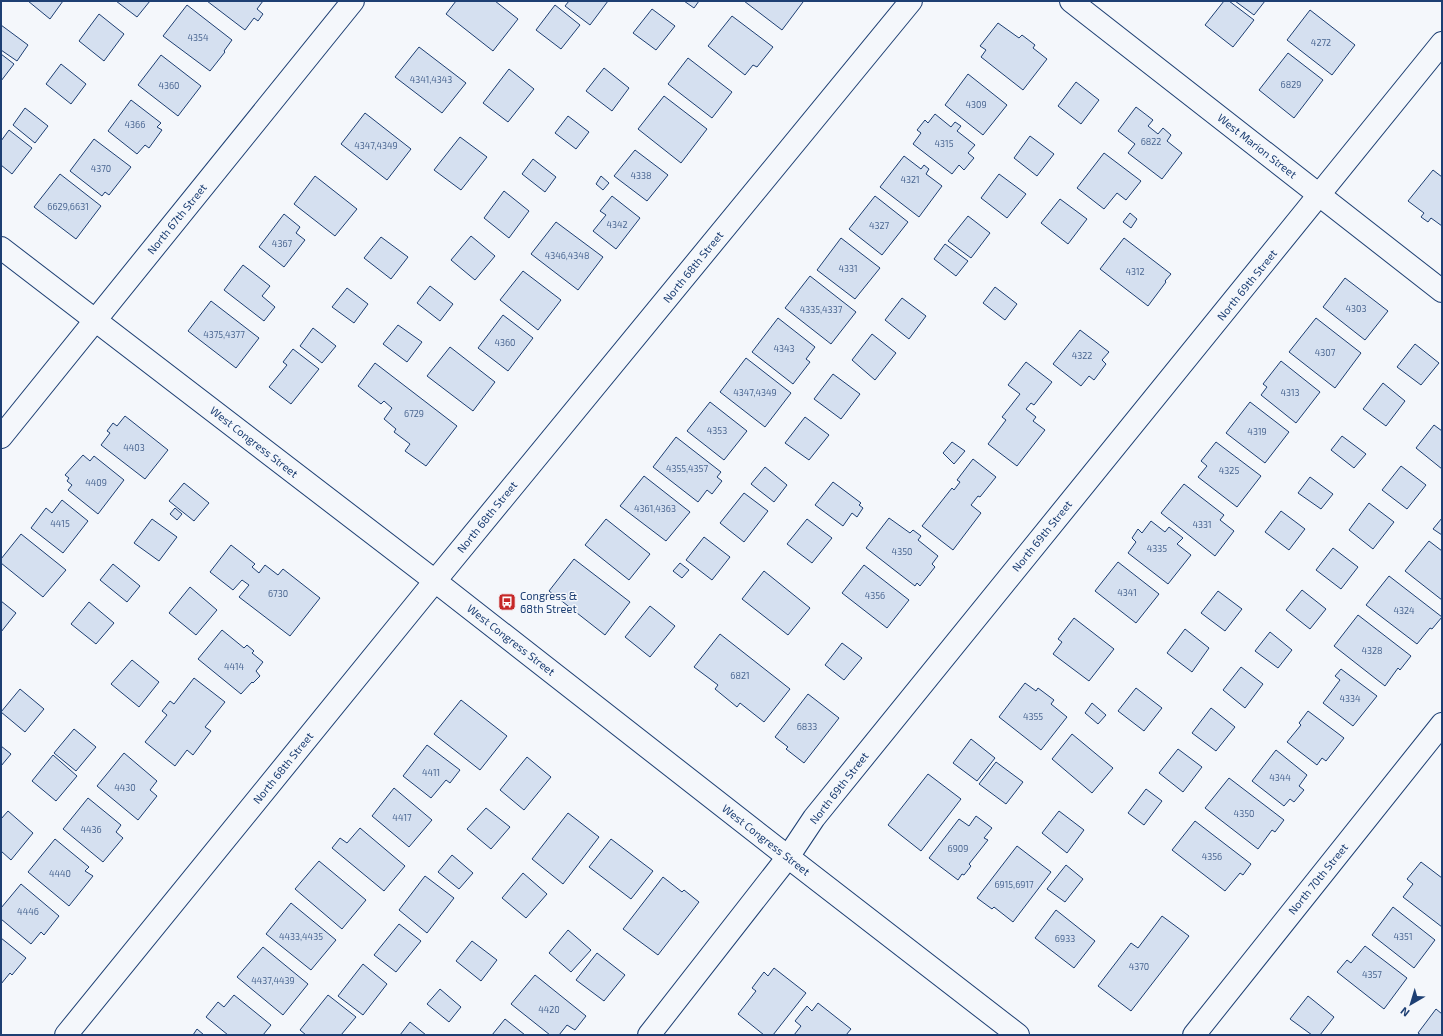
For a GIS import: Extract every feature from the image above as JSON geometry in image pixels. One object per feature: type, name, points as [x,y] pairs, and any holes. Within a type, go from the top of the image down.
[{"type":"street","name":"North 67th Street","points":[[1,437],[353,1]]},
{"type":"street","name":"North 68th Street","points":[[66,1035],[435,581],[912,1]]},
{"type":"street","name":"West Marion Street","points":[[1071,1],[1442,291]]},
{"type":"street","name":"North 69th Street","points":[[649,1035],[788,857],[814,818],[1442,42]]},
{"type":"street","name":"West Congress Street","points":[[1,248],[435,581],[1018,1035]]},
{"type":"street","name":"North 70th Street","points":[[1194,1035],[1442,724]]},
{"type":"building","points":[[28,1],[63,1],[50,19]]},
{"type":"building","points":[[116,1],[150,1],[137,17]]},
{"type":"building","points":[[207,1],[263,1],[257,9],[263,14],[258,21],[254,18],[245,30]]},
{"type":"building","points":[[456,1],[495,1],[518,19],[493,51],[446,14]]},
{"type":"building","points":[[569,1],[608,1],[590,25],[565,6]]},
{"type":"building","points":[[684,1],[699,1],[694,8]]},
{"type":"building","points":[[744,1],[802,1],[803,2],[782,30]]},
{"type":"building","points":[[1224,1],[1229,1],[1254,20],[1233,47],[1205,25]]},
{"type":"building","points":[[1235,1],[1265,1],[1254,15]]},
{"type":"building","points":[[187,5],[232,40],[224,51],[225,52],[210,71],[163,36]]},
{"type":"building","points":[[555,5],[580,25],[561,49],[536,30]]},
{"type":"building","points":[[652,9],[675,26],[656,50],[633,33]]},
{"type":"building","points":[[1310,10],[1355,45],[1332,75],[1287,40]]},
{"type":"building","points":[[99,14],[124,34],[104,61],[79,41]]},
{"type":"building","points":[[732,16],[773,47],[757,67],[753,65],[745,75],[708,46]]},
{"type":"building","points":[[998,23],[1019,38],[1022,35],[1035,45],[1033,48],[1047,59],[1023,90],[981,57],[986,50],[980,46]]},
{"type":"building","points":[[1,25],[28,45],[17,61],[1,50]]},
{"type":"building","points":[[419,47],[466,83],[442,113],[395,77]]},
{"type":"building","points":[[1288,53],[1323,80],[1294,118],[1259,90]]},
{"type":"building","points":[[1,54],[14,64],[1,81]]},
{"type":"building","points":[[161,55],[201,86],[178,116],[138,85]]},
{"type":"building","points":[[688,58],[732,92],[712,118],[668,84]]},
{"type":"building","points":[[61,64],[86,84],[71,104],[46,84]]},
{"type":"building","points":[[604,68],[629,88],[612,111],[586,91]]},
{"type":"building","points":[[509,69],[534,89],[508,122],[483,103]]},
{"type":"building","points":[[968,74],[1007,105],[983,135],[945,105]]},
{"type":"building","points":[[1076,82],[1099,100],[1081,124],[1058,106]]},
{"type":"building","points":[[664,96],[707,129],[681,163],[638,129]]},
{"type":"building","points":[[131,100],[161,123],[157,127],[162,130],[149,148],[145,145],[137,154],[108,131]]},
{"type":"building","points":[[1136,107],[1153,120],[1148,126],[1158,134],[1163,128],[1171,135],[1167,141],[1182,153],[1162,179],[1128,153],[1135,144],[1118,131]]},
{"type":"building","points":[[25,108],[48,126],[35,143],[13,125]]},
{"type":"building","points":[[365,113],[411,149],[387,180],[341,144]]},
{"type":"building","points":[[935,114],[951,127],[955,122],[961,126],[957,131],[975,145],[968,153],[974,158],[964,170],[959,165],[952,174],[913,144],[921,133],[917,130],[925,120],[928,123]]},
{"type":"building","points":[[568,116],[589,132],[576,149],[555,133]]},
{"type":"building","points":[[9,130],[32,148],[12,174],[1,165],[1,141]]},
{"type":"building","points":[[1030,136],[1054,154],[1037,176],[1014,158]]},
{"type":"building","points":[[460,137],[487,157],[461,190],[434,170]]},
{"type":"building","points":[[94,139],[131,167],[109,195],[105,192],[102,196],[70,171]]},
{"type":"building","points":[[635,150],[668,175],[647,201],[614,176]]},
{"type":"building","points":[[1104,153],[1141,181],[1126,200],[1117,193],[1104,209],[1077,188]]},
{"type":"building","points":[[904,156],[921,169],[924,165],[929,169],[926,174],[942,186],[919,217],[880,187]]},
{"type":"building","points":[[533,159],[556,177],[545,192],[522,174]]},
{"type":"building","points":[[1433,170],[1442,177],[1442,226],[1431,218],[1428,222],[1421,217],[1424,213],[1408,201]]},
{"type":"building","points":[[60,174],[101,206],[76,239],[34,207]]},
{"type":"building","points":[[999,174],[1026,194],[1007,218],[981,198]]},
{"type":"building","points":[[315,176],[357,209],[335,236],[294,204]]},
{"type":"building","points":[[601,176],[609,183],[603,190],[596,184]]},
{"type":"building","points":[[504,191],[529,211],[509,238],[484,218]]},
{"type":"building","points":[[612,196],[640,218],[616,249],[593,231],[606,215],[600,211]]},
{"type":"building","points":[[875,196],[908,222],[882,255],[849,229]]},
{"type":"building","points":[[1060,199],[1087,219],[1068,244],[1041,223]]},
{"type":"building","points":[[1130,213],[1137,219],[1131,228],[1123,222]]},
{"type":"building","points":[[284,214],[300,227],[296,233],[305,240],[284,267],[259,247]]},
{"type":"building","points":[[968,216],[990,233],[971,258],[948,241]]},
{"type":"building","points":[[556,222],[603,257],[578,290],[531,254]]},
{"type":"building","points":[[471,236],[495,256],[475,280],[451,260]]},
{"type":"building","points":[[381,237],[408,257],[391,279],[364,258]]},
{"type":"building","points":[[841,238],[880,268],[855,299],[817,270]]},
{"type":"building","points":[[1124,238],[1171,274],[1148,306],[1100,269]]},
{"type":"building","points":[[945,244],[968,261],[956,276],[934,259]]},
{"type":"building","points":[[243,265],[270,286],[262,296],[275,307],[264,321],[224,290]]},
{"type":"building","points":[[523,271],[561,300],[538,330],[500,300]]},
{"type":"building","points":[[810,276],[856,312],[831,344],[785,308]]},
{"type":"building","points":[[1345,278],[1388,311],[1365,340],[1323,307]]},
{"type":"building","points":[[430,286],[453,304],[440,321],[417,303]]},
{"type":"building","points":[[995,287],[1017,304],[1005,320],[983,303]]},
{"type":"building","points":[[347,288],[368,304],[354,323],[332,307]]},
{"type":"building","points":[[902,298],[926,316],[909,339],[885,320]]},
{"type":"building","points":[[211,301],[259,338],[236,368],[188,331]]},
{"type":"building","points":[[503,315],[533,338],[508,371],[478,348]]},
{"type":"building","points":[[778,318],[815,347],[806,359],[810,362],[793,384],[752,352]]},
{"type":"building","points":[[1316,318],[1361,353],[1335,388],[1289,352]]},
{"type":"building","points":[[398,325],[422,342],[407,362],[383,344]]},
{"type":"building","points":[[313,328],[336,346],[322,363],[300,346]]},
{"type":"building","points":[[1080,330],[1109,352],[1102,360],[1106,364],[1094,380],[1089,376],[1081,386],[1053,364]]},
{"type":"building","points":[[872,334],[896,353],[875,380],[852,360]]},
{"type":"building","points":[[1415,344],[1439,363],[1421,385],[1397,367]]},
{"type":"building","points":[[450,347],[495,382],[473,411],[427,376]]},
{"type":"building","points":[[293,349],[319,369],[291,404],[269,387],[287,365],[283,362]]},
{"type":"building","points":[[746,358],[791,393],[765,427],[720,392]]},
{"type":"building","points":[[1281,361],[1320,392],[1296,423],[1261,395],[1267,387],[1263,384]]},
{"type":"building","points":[[1026,362],[1052,382],[1034,405],[1031,403],[1026,409],[1036,417],[1033,421],[1045,430],[1017,466],[988,444],[1006,420],[1002,417],[1020,394],[1008,385]]},
{"type":"building","points":[[375,363],[457,426],[426,466],[405,451],[410,444],[394,432],[396,429],[384,419],[392,408],[384,401],[381,404],[358,386]]},
{"type":"building","points":[[833,374],[860,394],[841,419],[814,399]]},
{"type":"building","points":[[1383,383],[1405,401],[1386,426],[1363,409]]},
{"type":"building","points":[[710,402],[747,431],[724,460],[687,431]]},
{"type":"building","points":[[1250,402],[1289,432],[1265,463],[1226,433]]},
{"type":"building","points":[[125,416],[168,450],[145,479],[101,445],[110,433],[107,431],[113,423],[117,426]]},
{"type":"building","points":[[805,417],[829,435],[809,460],[785,443]]},
{"type":"building","points":[[1434,425],[1442,431],[1442,469],[1416,448]]},
{"type":"building","points":[[1342,436],[1366,454],[1354,468],[1331,450]]},
{"type":"building","points":[[676,437],[721,472],[717,477],[722,481],[712,494],[707,490],[698,502],[653,467]]},
{"type":"building","points":[[952,442],[965,451],[954,464],[943,453]]},
{"type":"building","points":[[1216,442],[1261,476],[1237,507],[1198,477],[1207,466],[1201,461]]},
{"type":"building","points":[[83,455],[90,461],[94,456],[124,480],[98,514],[68,490],[72,485],[67,481],[69,478],[65,475]]},
{"type":"building","points":[[973,459],[996,477],[980,497],[978,496],[971,505],[981,513],[953,550],[922,526],[952,488],[954,490],[960,482],[957,480]]},
{"type":"building","points":[[1401,466],[1426,485],[1407,509],[1382,490]]},
{"type":"building","points":[[765,467],[787,485],[774,502],[751,484]]},
{"type":"building","points":[[644,476],[690,512],[666,541],[620,506]]},
{"type":"building","points":[[1310,477],[1333,494],[1321,509],[1298,493]]},
{"type":"building","points":[[833,482],[861,503],[859,505],[863,508],[857,517],[852,513],[843,526],[815,505]]},
{"type":"building","points":[[184,483],[209,503],[194,521],[169,501]]},
{"type":"building","points":[[1184,484],[1224,515],[1220,520],[1234,531],[1215,556],[1161,513]]},
{"type":"building","points":[[744,493],[768,511],[744,542],[720,523]]},
{"type":"building","points":[[62,500],[88,521],[63,553],[31,528],[46,508],[52,513]]},
{"type":"building","points":[[1369,503],[1394,522],[1373,549],[1349,530]]},
{"type":"building","points":[[175,508],[182,514],[177,520],[170,514]]},
{"type":"building","points":[[1281,511],[1305,529],[1289,550],[1265,532]]},
{"type":"building","points":[[889,518],[910,533],[913,530],[921,536],[918,540],[938,556],[932,564],[935,567],[920,586],[917,583],[915,586],[866,548]]},
{"type":"building","points":[[1442,518],[1442,535],[1433,529]]},
{"type":"building","points":[[152,519],[177,537],[159,561],[134,543]]},
{"type":"building","points":[[606,519],[650,554],[629,580],[585,545]]},
{"type":"building","points":[[807,519],[832,538],[812,563],[787,544]]},
{"type":"building","points":[[1151,521],[1165,532],[1169,527],[1183,538],[1177,544],[1191,555],[1168,584],[1128,553],[1136,542],[1132,538],[1138,529],[1142,533]]},
{"type":"building","points":[[21,534],[66,570],[43,597],[1,563],[1,559]]},
{"type":"building","points":[[704,537],[730,557],[712,580],[686,560]]},
{"type":"building","points":[[1429,541],[1442,551],[1442,600],[1405,571]]},
{"type":"building","points":[[231,545],[255,564],[252,567],[259,573],[265,565],[278,575],[283,569],[320,598],[290,636],[239,597],[249,585],[242,580],[233,590],[210,572]]},
{"type":"building","points":[[1333,548],[1358,567],[1341,589],[1316,570]]},
{"type":"building","points":[[574,559],[630,602],[605,635],[549,591]]},
{"type":"building","points":[[1118,562],[1159,594],[1136,623],[1095,591]]},
{"type":"building","points":[[680,563],[689,570],[682,578],[673,571]]},
{"type":"building","points":[[113,564],[140,586],[127,602],[100,580]]},
{"type":"building","points":[[864,565],[909,600],[887,628],[842,593]]},
{"type":"building","points":[[764,571],[810,608],[788,635],[742,599]]},
{"type":"building","points":[[1389,576],[1442,617],[1432,629],[1430,628],[1417,644],[1366,605]]},
{"type":"building","points":[[190,587],[217,610],[196,635],[169,613]]},
{"type":"building","points":[[1302,590],[1326,609],[1310,629],[1286,610]]},
{"type":"building","points":[[1218,591],[1242,609],[1225,631],[1201,613]]},
{"type":"building","points":[[1,601],[16,613],[1,632]]},
{"type":"building","points":[[89,602],[114,623],[96,644],[71,624]]},
{"type":"building","points":[[650,606],[675,626],[650,657],[625,637]]},
{"type":"building","points":[[1358,615],[1411,656],[1400,670],[1398,668],[1385,686],[1334,646]]},
{"type":"building","points":[[1074,618],[1114,649],[1089,681],[1053,654],[1062,642],[1058,639]]},
{"type":"building","points":[[1185,629],[1209,648],[1192,672],[1167,653]]},
{"type":"building","points":[[222,630],[244,648],[247,645],[254,651],[252,653],[263,662],[256,671],[260,676],[241,694],[198,659]]},
{"type":"building","points":[[1270,632],[1292,650],[1278,668],[1255,651]]},
{"type":"building","points":[[720,634],[790,689],[764,722],[740,703],[737,707],[715,689],[718,685],[694,667]]},
{"type":"building","points":[[842,643],[862,658],[844,680],[825,665]]},
{"type":"building","points":[[132,660],[159,682],[139,707],[111,684]]},
{"type":"building","points":[[1241,667],[1263,684],[1245,708],[1223,690]]},
{"type":"building","points":[[1341,669],[1377,696],[1353,726],[1323,703],[1340,680],[1335,676]]},
{"type":"building","points":[[194,678],[225,702],[205,727],[211,731],[193,755],[187,750],[175,766],[145,742],[167,715],[162,711],[170,701],[174,704]]},
{"type":"building","points":[[1025,683],[1036,691],[1038,688],[1054,700],[1051,704],[1067,717],[1041,750],[999,717]]},
{"type":"building","points":[[1136,688],[1162,708],[1144,731],[1118,711]]},
{"type":"building","points":[[20,689],[44,709],[25,732],[1,712]]},
{"type":"building","points":[[808,694],[839,718],[804,763],[786,749],[788,747],[775,737]]},
{"type":"building","points":[[461,700],[507,736],[480,770],[434,734]]},
{"type":"building","points":[[1092,703],[1106,715],[1098,724],[1085,713]]},
{"type":"building","points":[[1211,708],[1235,727],[1216,751],[1192,733]]},
{"type":"building","points":[[1308,711],[1344,738],[1326,761],[1322,758],[1317,765],[1287,742],[1301,725],[1299,723]]},
{"type":"building","points":[[74,729],[96,747],[76,771],[54,753]]},
{"type":"building","points":[[1072,734],[1113,768],[1092,793],[1052,759]]},
{"type":"building","points":[[971,739],[995,758],[977,781],[953,763]]},
{"type":"building","points":[[427,745],[460,770],[450,783],[446,780],[431,798],[403,776]]},
{"type":"building","points":[[1,746],[11,754],[1,766]]},
{"type":"building","points":[[1178,749],[1202,767],[1183,792],[1159,773]]},
{"type":"building","points":[[1276,750],[1307,775],[1299,786],[1304,790],[1294,802],[1290,799],[1284,806],[1252,781]]},
{"type":"building","points":[[124,753],[157,781],[150,790],[157,796],[138,820],[97,786]]},
{"type":"building","points":[[53,755],[77,776],[56,801],[32,781]]},
{"type":"building","points":[[527,757],[551,777],[524,810],[500,790]]},
{"type":"building","points":[[996,762],[1023,782],[1006,804],[979,784]]},
{"type":"building","points":[[928,774],[961,799],[921,851],[888,825]]},
{"type":"building","points":[[1229,778],[1284,820],[1275,832],[1272,830],[1258,849],[1205,808]]},
{"type":"building","points":[[394,788],[432,820],[409,847],[372,816]]},
{"type":"building","points":[[1146,789],[1162,801],[1144,825],[1128,813]]},
{"type":"building","points":[[88,798],[121,825],[116,832],[123,838],[103,862],[63,829]]},
{"type":"building","points":[[486,808],[510,827],[491,849],[467,829]]},
{"type":"building","points":[[8,811],[33,833],[11,860],[1,851],[1,819]]},
{"type":"building","points":[[1059,811],[1084,830],[1067,853],[1042,833]]},
{"type":"building","points":[[568,813],[599,837],[563,884],[532,859]]},
{"type":"building","points":[[976,816],[992,828],[984,838],[988,840],[969,864],[971,866],[958,880],[929,858],[959,819],[969,826]]},
{"type":"building","points":[[1195,821],[1251,864],[1243,875],[1240,873],[1225,891],[1172,850]]},
{"type":"building","points":[[360,828],[405,866],[384,891],[332,848],[340,838],[347,843]]},
{"type":"building","points":[[55,839],[89,867],[85,871],[93,876],[69,906],[28,872]]},
{"type":"building","points":[[611,839],[653,871],[631,899],[589,867]]},
{"type":"building","points":[[1017,846],[1051,872],[1013,922],[994,907],[992,909],[977,898]]},
{"type":"building","points":[[452,855],[473,873],[459,889],[438,872]]},
{"type":"building","points":[[319,861],[366,900],[342,929],[295,889]]},
{"type":"building","points":[[1421,862],[1442,878],[1442,927],[1403,897],[1413,884],[1407,879]]},
{"type":"building","points":[[1066,865],[1083,879],[1065,902],[1047,889]]},
{"type":"building","points":[[523,873],[547,894],[526,918],[502,898]]},
{"type":"building","points":[[425,876],[454,898],[427,933],[399,910]]},
{"type":"building","points":[[663,877],[682,892],[684,890],[699,902],[658,955],[623,929]]},
{"type":"building","points":[[21,884],[59,916],[44,935],[41,932],[31,944],[1,919],[1,908]]},
{"type":"building","points":[[291,903],[336,940],[311,970],[266,934]]},
{"type":"building","points":[[1393,907],[1435,940],[1414,968],[1372,935]]},
{"type":"building","points":[[1056,910],[1095,941],[1074,968],[1035,938]]},
{"type":"building","points":[[1162,916],[1189,936],[1131,1011],[1098,986],[1131,943],[1138,948]]},
{"type":"building","points":[[399,924],[421,941],[396,972],[374,955]]},
{"type":"building","points":[[568,930],[591,950],[571,972],[549,953]]},
{"type":"building","points":[[1,938],[26,958],[12,975],[10,973],[1,984]]},
{"type":"building","points":[[472,941],[497,960],[481,981],[456,961]]},
{"type":"building","points":[[1365,946],[1407,978],[1384,1009],[1337,972],[1347,960],[1351,963]]},
{"type":"building","points":[[263,947],[308,984],[283,1015],[237,977]]},
{"type":"building","points":[[597,953],[625,975],[604,1001],[576,980]]},
{"type":"building","points":[[363,964],[387,984],[363,1015],[338,996]]},
{"type":"building","points":[[774,968],[806,993],[773,1035],[764,1035],[738,1014],[756,991],[752,988],[764,972],[768,976]]},
{"type":"building","points":[[535,975],[586,1016],[575,1030],[567,1025],[559,1035],[550,1035],[511,1004]]},
{"type":"building","points":[[440,989],[461,1007],[449,1022],[427,1004]]},
{"type":"building","points":[[234,995],[271,1025],[263,1035],[228,1035],[206,1017],[218,1002],[224,1007]]},
{"type":"building","points":[[328,995],[356,1017],[341,1035],[306,1035],[300,1030]]},
{"type":"building","points":[[1308,996],[1334,1017],[1320,1035],[1312,1035],[1290,1019]]},
{"type":"building","points":[[818,1003],[851,1029],[846,1035],[794,1035],[801,1026],[795,1021],[807,1006],[812,1011]]},
{"type":"building","points":[[1436,1009],[1442,1014],[1442,1035],[1421,1035],[1418,1033]]},
{"type":"building","points":[[505,1019],[525,1035],[492,1035]]},
{"type":"building","points":[[410,1022],[426,1035],[400,1035]]},
{"type":"building","points":[[197,1029],[204,1035],[193,1035]]},
{"type":"place","name":"Congress & 68th Street","points":[[507,602]]}]
